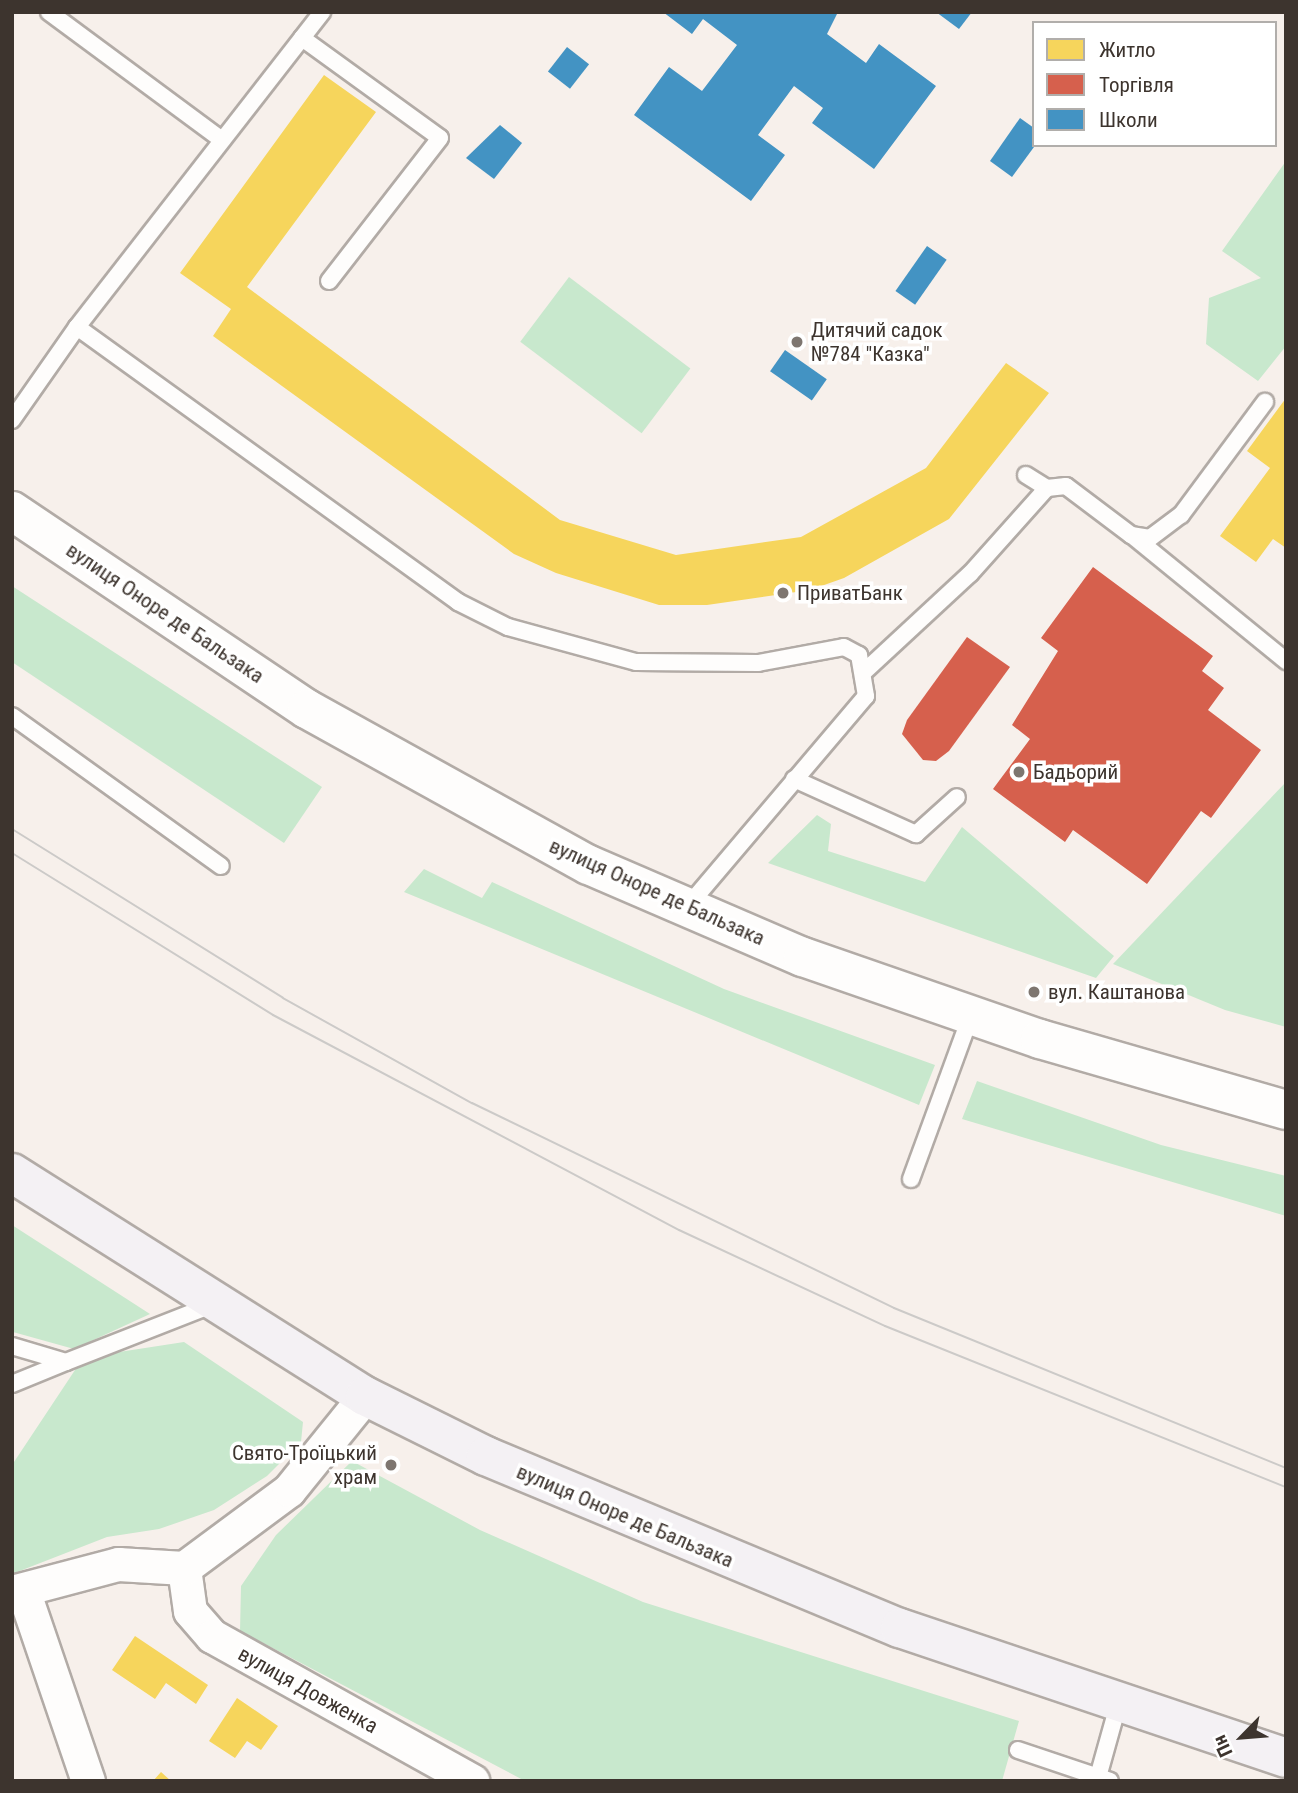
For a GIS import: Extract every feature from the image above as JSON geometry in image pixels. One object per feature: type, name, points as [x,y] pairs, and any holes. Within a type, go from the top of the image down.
[{"type":"main road","name":"вулиця Оноре де Бальзака","points":[[12,1173],[214,1304],[365,1396],[632,1521],[900,1628],[1286,1758]]},
{"type":"street","name":"вулиця Оноре де Бальзака","points":[[12,511],[381,753],[589,865],[803,957],[971,1015],[1286,1110]]},
{"type":"street","points":[[88,1781],[18,1591],[118,1564],[184,1568],[289,1490],[365,1396]]},
{"type":"street","name":"вулиця Довженка","points":[[184,1568],[190,1612],[212,1636],[472,1781]]},
{"type":"lane","points":[[49,12],[222,140]]},
{"type":"lane","points":[[12,420],[77,327],[323,12]]},
{"type":"lane","points":[[302,38],[440,138],[329,281]]},
{"type":"lane","points":[[77,327],[458,602],[508,627],[566,648],[696,666],[758,663],[844,647],[859,655],[866,696],[687,907]]},
{"type":"lane","points":[[1131,535],[1150,538],[1181,515],[1265,402]]},
{"type":"lane","points":[[1026,475],[1047,488],[1066,486],[1131,535],[1286,661]]},
{"type":"lane","points":[[864,672],[970,574],[1047,488]]},
{"type":"lane","points":[[12,716],[221,866]]},
{"type":"lane","points":[[794,779],[916,834],[957,797]]},
{"type":"lane","points":[[911,1179],[971,1015]]},
{"type":"lane","points":[[12,1384],[214,1304]]},
{"type":"lane","points":[[12,1346],[66,1362]]},
{"type":"lane","points":[[1018,1750],[1104,1779],[1119,1702]]},
{"type":"green space","points":[[1286,161],[1286,346],[1258,381],[1206,344],[1209,298],[1261,278],[1222,251]]},
{"type":"green space","points":[[569,277],[690,368],[642,433],[520,342]]},
{"type":"green space","points":[[12,586],[322,787],[284,843],[12,662]]},
{"type":"green space","points":[[1286,782],[1286,1027],[1225,1010],[1113,964]]},
{"type":"green space","points":[[817,815],[831,824],[828,851],[925,882],[962,827],[1114,956],[1096,978],[768,863]]},
{"type":"green space","points":[[424,869],[482,898],[492,882],[724,989],[935,1065],[919,1105],[404,892]]},
{"type":"green space","points":[[977,1081],[1161,1145],[1286,1176],[1286,1216],[962,1119]]},
{"type":"green space","points":[[12,1225],[150,1314],[74,1349],[13,1332]]},
{"type":"green space","points":[[184,1342],[303,1422],[301,1442],[267,1476],[214,1510],[159,1529],[107,1537],[12,1574],[12,1465],[77,1367],[119,1352]]},
{"type":"green space","points":[[352,1461],[480,1530],[643,1602],[1019,1721],[1002,1781],[525,1781],[240,1631],[241,1586],[276,1535]]},
{"type":"building: Житло","points":[[324,75],[376,112],[247,287],[560,520],[676,555],[801,537],[926,468],[1006,363],[1049,393],[949,519],[844,578],[810,590],[707,605],[659,605],[556,573],[514,554],[213,336],[231,309],[180,273]]},
{"type":"building: Житло","points":[[1286,398],[1286,548],[1273,539],[1256,562],[1220,536],[1270,468],[1247,451]]},
{"type":"building: Житло","points":[[135,1636],[208,1685],[196,1704],[166,1683],[155,1699],[112,1670]]},
{"type":"building: Житло","points":[[237,1698],[278,1726],[261,1750],[247,1741],[235,1758],[209,1741]]},
{"type":"building: Житло","points":[[161,1772],[171,1781],[153,1781]]},
{"type":"building: Торгівля","points":[[1093,567],[1213,656],[1202,671],[1224,688],[1208,710],[1261,750],[1211,818],[1201,811],[1147,884],[1073,830],[1065,842],[993,789],[1030,739],[1012,725],[1058,651],[1041,638]]},
{"type":"building: Торгівля","points":[[967,637],[1010,667],[949,751],[936,761],[923,760],[902,734],[907,720]]},
{"type":"building: Школи","points":[[663,12],[838,12],[827,34],[866,63],[879,44],[936,86],[874,169],[812,123],[823,108],[794,86],[758,135],[785,155],[751,201],[634,115],[669,67],[702,91],[737,45],[703,19],[692,34]]},
{"type":"building: Школи","points":[[936,12],[972,12],[959,29]]},
{"type":"building: Школи","points":[[567,47],[589,64],[570,89],[548,71]]},
{"type":"building: Школи","points":[[1020,118],[1032,127],[1034,147],[1012,177],[990,161]]},
{"type":"building: Школи","points":[[500,125],[522,143],[494,179],[466,158]]},
{"type":"building: Школи","points":[[927,246],[947,260],[915,305],[895,291]]},
{"type":"building: Школи","points":[[785,350],[827,379],[812,401],[770,371]]},
{"type":"tram line","points":[[12,829],[283,998],[472,1103],[894,1308],[1286,1468]]},
{"type":"tram line","points":[[12,853],[273,1015],[679,1230],[885,1326],[1286,1487]]},
{"type":"place","name":"Дитячий садок №784 \"Казка\"","points":[[797,342]]},
{"type":"place","name":"ПриватБанк","points":[[783,593]]},
{"type":"place","name":"Бадьорий","points":[[1019,772]]},
{"type":"place","name":"вул. Каштанова","points":[[1034,992]]},
{"type":"place","name":"Свято-Троїцький храм","points":[[391,1465]]}]
